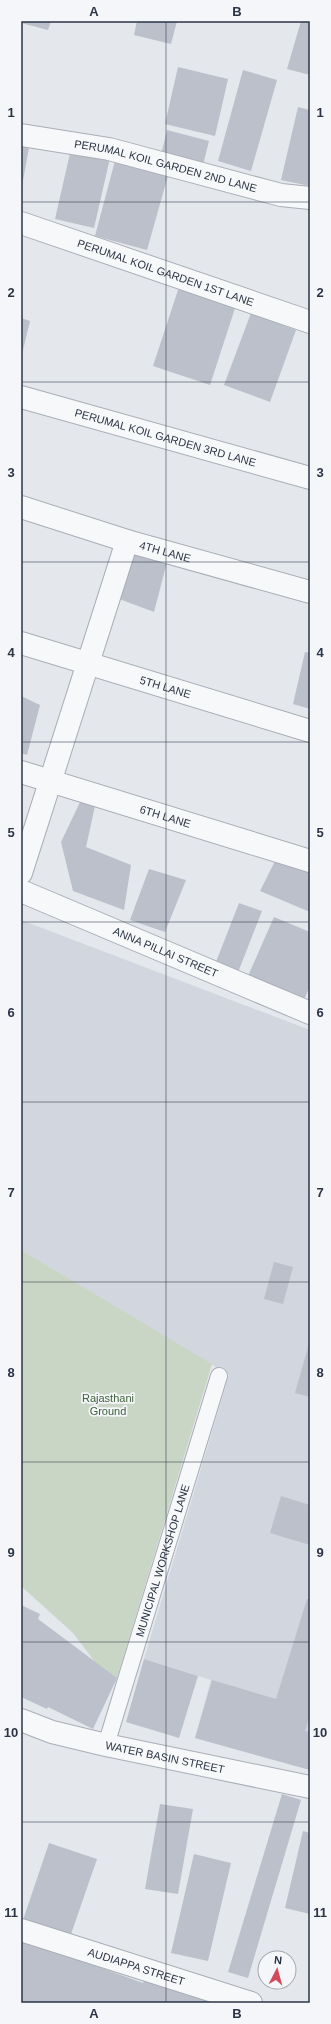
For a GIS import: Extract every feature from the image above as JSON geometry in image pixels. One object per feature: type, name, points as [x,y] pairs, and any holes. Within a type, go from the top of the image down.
[{"type":"street","name":"PERUMAL KOIL GARDEN 2ND LANE","points":[[21,135],[109,149],[281,195],[310,198]]},
{"type":"street","name":"PERUMAL KOIL GARDEN 1ST LANE","points":[[21,223],[310,322]]},
{"type":"street","name":"PERUMAL KOIL GARDEN 3RD LANE","points":[[21,397],[310,478]]},
{"type":"street","name":"4TH LANE","points":[[21,507],[127,541],[310,592]]},
{"type":"street","points":[[21,873],[127,541]]},
{"type":"street","name":"5TH LANE","points":[[21,644],[310,731]]},
{"type":"street","name":"6TH LANE","points":[[21,772],[310,861]]},
{"type":"street","name":"ANNA PILLAI STREET","points":[[21,891],[310,1013]]},
{"type":"street","name":"WATER BASIN STREET","points":[[21,1720],[52,1732],[106,1745],[310,1787]]},
{"type":"street","name":"AUDIAPPA STREET","points":[[21,1930],[251,2003]]},
{"type":"lane","name":"MUNICIPAL WORKSHOP LANE","points":[[106,1745],[219,1376]]},
{"type":"shaded area","points":[[21,920],[310,1030],[310,1770],[195,1738],[211,1680],[144,1659],[229,1375],[21,1250]]},
{"type":"green space","name":"Rajasthani Ground","points":[[21,1250],[212,1364],[117,1678],[95,1662],[73,1633],[21,1586]]},
{"type":"building","points":[[21,21],[51,21],[48,30],[21,23]]},
{"type":"building","points":[[137,21],[177,21],[171,44],[134,35]]},
{"type":"building","points":[[301,21],[310,21],[310,75],[287,69]]},
{"type":"building","points":[[178,67],[228,79],[215,136],[165,124]]},
{"type":"building","points":[[243,70],[277,80],[251,171],[218,161]]},
{"type":"building","points":[[298,107],[310,110],[310,186],[281,180]]},
{"type":"building","points":[[167,130],[209,141],[203,165],[161,155]]},
{"type":"building","points":[[21,140],[30,142],[22,186],[21,186]]},
{"type":"building","points":[[71,149],[110,158],[94,228],[55,219]]},
{"type":"building","points":[[116,157],[169,172],[147,250],[95,236]]},
{"type":"building","points":[[181,281],[238,299],[210,385],[153,366]]},
{"type":"building","points":[[251,313],[296,330],[270,402],[224,385]]},
{"type":"building","points":[[21,318],[30,321],[22,354],[21,354]]},
{"type":"building","points":[[128,548],[167,562],[154,612],[114,597]]},
{"type":"building","points":[[305,652],[310,653],[310,709],[293,704]]},
{"type":"building","points":[[21,696],[40,705],[27,755],[21,753]]},
{"type":"building","points":[[82,798],[95,806],[86,847],[131,865],[124,910],[73,891],[61,842]]},
{"type":"building","points":[[275,861],[310,871],[310,912],[260,891]]},
{"type":"building","points":[[149,869],[186,880],[165,932],[130,920]]},
{"type":"building","points":[[239,903],[262,911],[237,975],[214,967]]},
{"type":"building","points":[[274,917],[310,932],[310,986],[304,1000],[248,976]]},
{"type":"building","points":[[274,1262],[293,1267],[283,1304],[264,1299]]},
{"type":"building","points":[[310,1340],[310,1397],[295,1393]]},
{"type":"building","points":[[281,1496],[310,1505],[310,1545],[270,1533]]},
{"type":"building","points":[[307,1599],[310,1599],[310,1715],[305,1731],[310,1732],[310,1770],[195,1738],[212,1680],[276,1699]]},
{"type":"building","points":[[21,1605],[40,1614],[38,1619],[117,1678],[93,1729],[48,1707],[47,1709],[21,1697]]},
{"type":"building","points":[[144,1659],[198,1676],[179,1738],[126,1722]]},
{"type":"building","points":[[282,1794],[301,1800],[248,1978],[228,1972]]},
{"type":"building","points":[[160,1804],[193,1809],[178,1894],[145,1889]]},
{"type":"building","points":[[303,1831],[310,1833],[310,1914],[285,1908]]},
{"type":"building","points":[[49,1843],[97,1859],[70,1937],[23,1920]]},
{"type":"building","points":[[194,1854],[231,1863],[208,1961],[171,1953]]},
{"type":"building","points":[[21,1939],[143,1983],[145,1978],[218,2003],[21,2003]]}]
